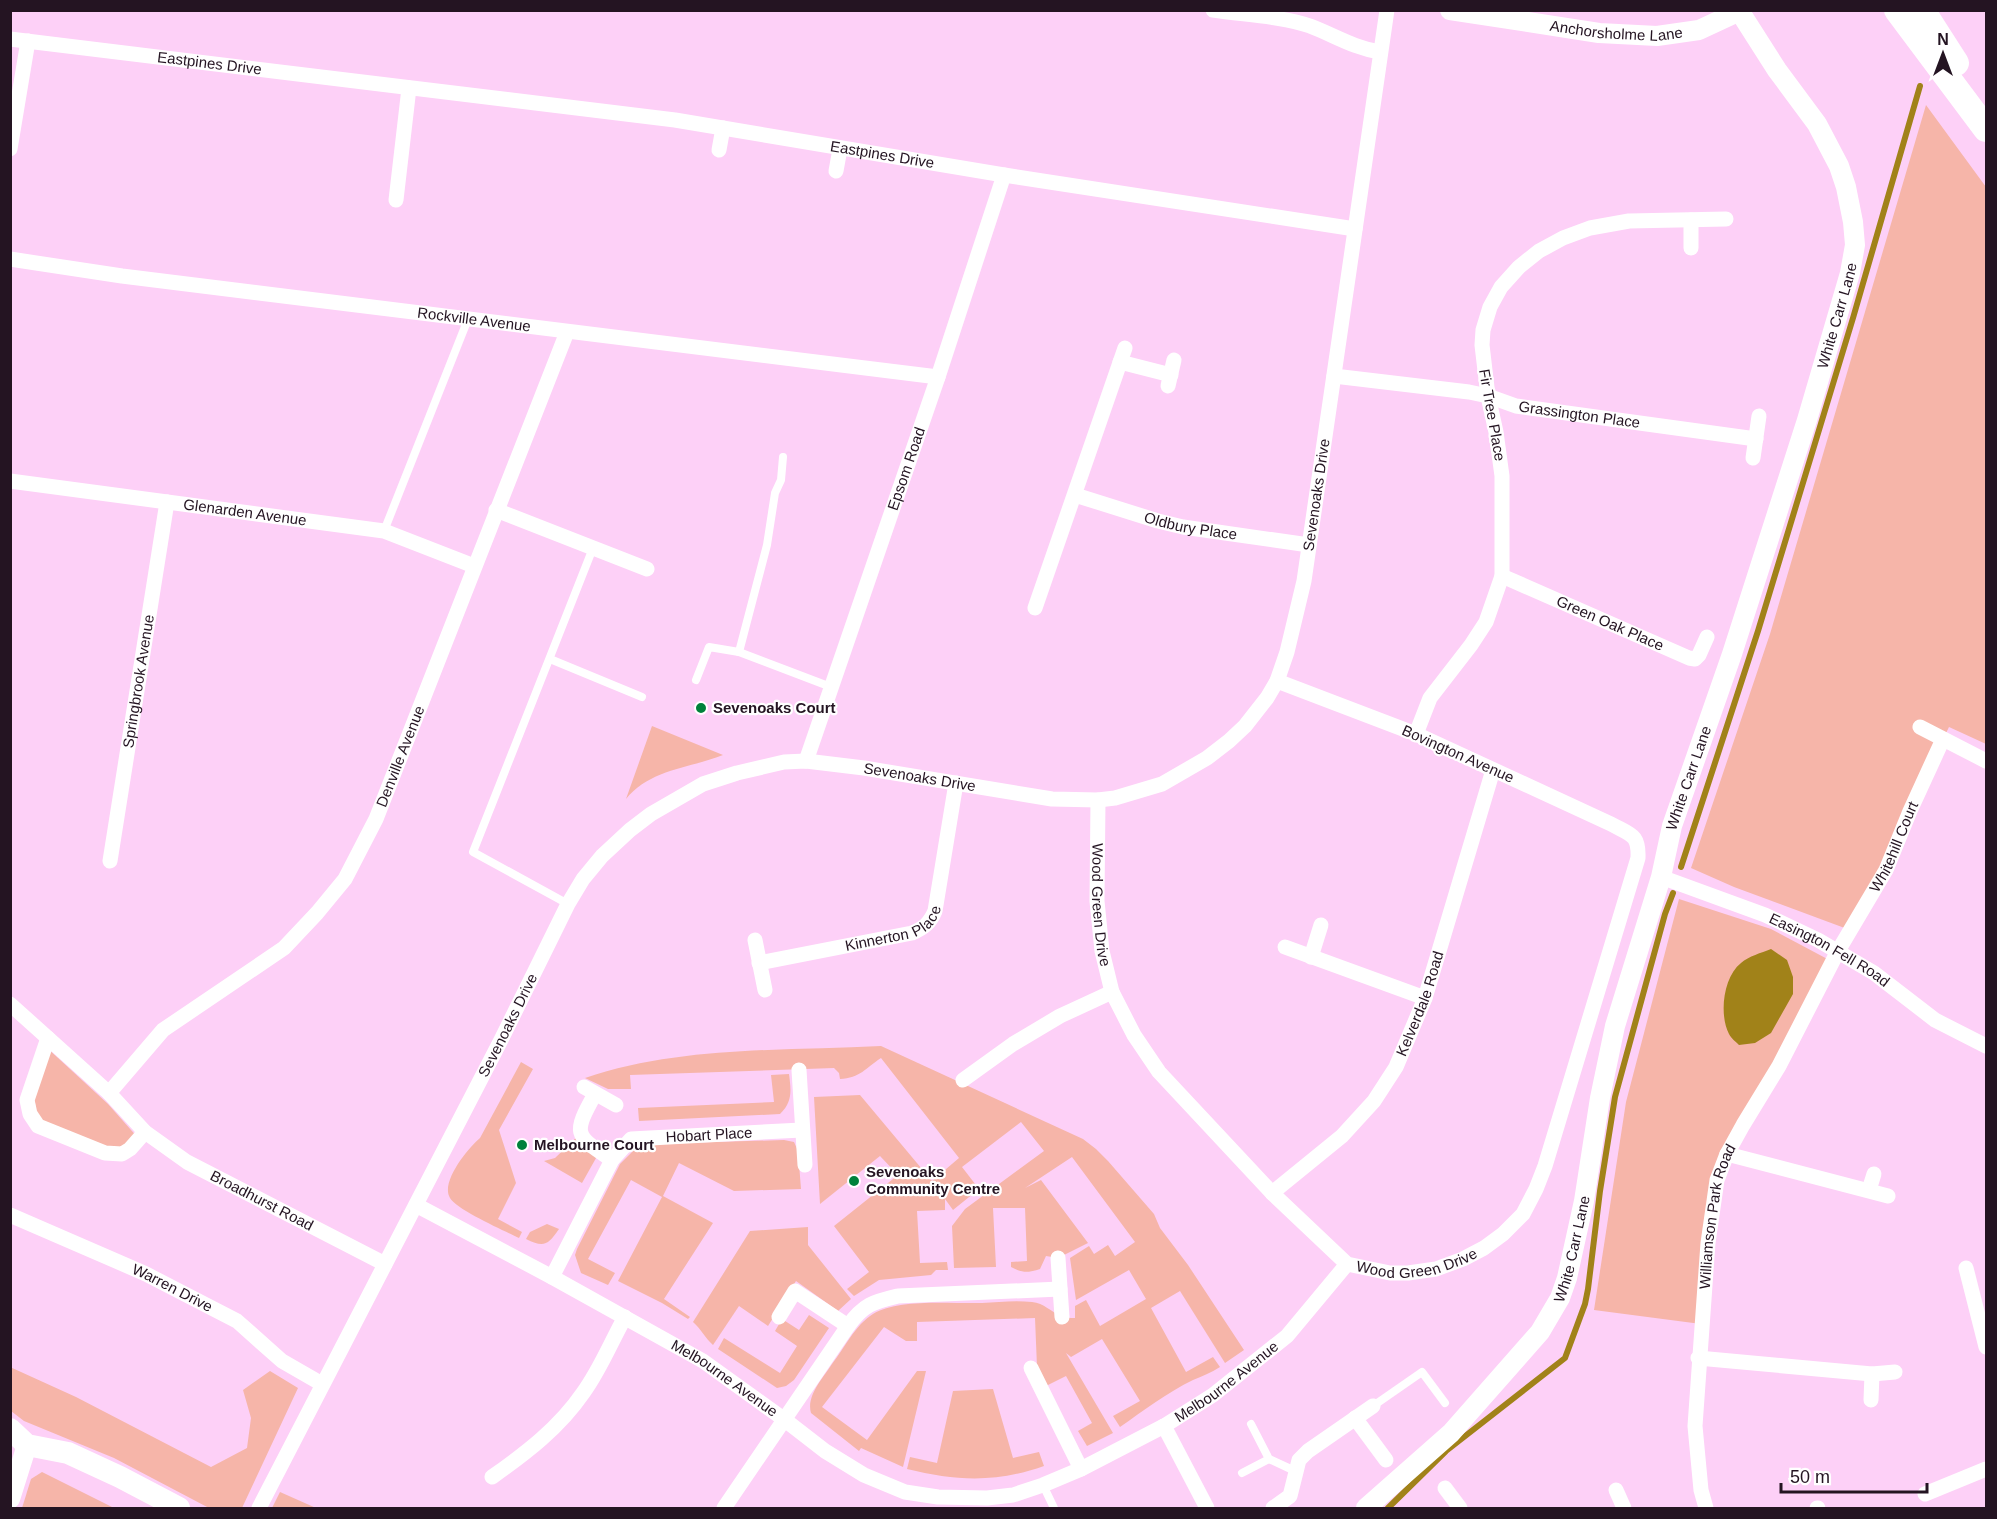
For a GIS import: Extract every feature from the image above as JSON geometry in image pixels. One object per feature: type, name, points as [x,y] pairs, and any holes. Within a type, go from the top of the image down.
[{"type":"highway","points":[[1897,10],[1986,129]]},
{"type":"highway","points":[[1922,10],[1986,112]]},
{"type":"main road","points":[[10,1429],[27,1445],[68,1454],[120,1477],[179,1509]]},
{"type":"street","points":[[1214,10],[1296,22],[1362,49],[1380,52]]},
{"type":"street","name":"Sevenoaks Drive","points":[[259,1509],[568,904],[583,879],[602,856],[630,830],[651,814],[703,784],[737,772],[806,760],[1052,799],[1098,800],[1139,792],[1162,784],[1207,758],[1245,726],[1267,698],[1277,681],[1293,634],[1309,545],[1387,10]]},
{"type":"street","name":"Anchorsholme Lane","points":[[1450,10],[1599,33],[1658,36],[1699,30],[1741,11]]},
{"type":"street","name":"White Carr Lane","points":[[1366,1509],[1451,1433],[1540,1332],[1560,1298],[1567,1278],[1584,1201],[1605,1069],[1615,1026],[1661,877],[1672,826],[1732,654],[1808,420],[1850,273],[1855,245],[1853,222],[1846,187],[1829,145],[1817,124],[1777,70],[1741,11]]},
{"type":"street","name":"Eastpines Drive","points":[[10,39],[675,120],[840,149],[1355,229]]},
{"type":"street","points":[[11,143],[28,41]]},
{"type":"street","points":[[396,200],[410,88]]},
{"type":"street","points":[[719,150],[723,128]]},
{"type":"street","points":[[836,171],[840,149]]},
{"type":"street","name":"Epsom Road","points":[[806,760],[938,377],[1004,175]]},
{"type":"street","name":"Fir Tree Place","points":[[1416,734],[1430,698],[1486,622],[1502,576],[1502,476],[1482,345],[1483,330],[1490,307],[1501,287],[1519,267],[1539,251],[1563,238],[1590,228],[1629,221],[1726,219]]},
{"type":"street","points":[[1691,220],[1691,248]]},
{"type":"street","name":"Rockville Avenue","points":[[10,259],[122,276],[938,377]]},
{"type":"street","name":"Denville Avenue","points":[[109,1093],[163,1030],[284,948],[345,879],[376,819],[567,332]]},
{"type":"street","points":[[1035,608],[1123,355],[1171,374]]},
{"type":"street","name":"Grassington Place","points":[[1334,376],[1469,392],[1516,406],[1756,439]]},
{"type":"street","points":[[1753,458],[1759,416]]},
{"type":"street","name":"Glenarden Avenue","points":[[10,481],[384,531],[474,566]]},
{"type":"street","name":"Oldbury Place","points":[[1075,495],[1183,527],[1309,545]]},
{"type":"street","name":"Springbrook Avenue","points":[[110,861],[167,502]]},
{"type":"street","points":[[496,510],[647,569]]},
{"type":"street","name":"Green Oak Place","points":[[1502,576],[1689,658],[1695,659],[1699,655],[1707,637]]},
{"type":"street","name":"Bovington Avenue","points":[[1277,681],[1416,734],[1635,837]]},
{"type":"street","points":[[1920,727],[1986,761]]},
{"type":"street","name":"Whitehill Court","points":[[1838,951],[1886,870],[1910,811],[1944,739]]},
{"type":"street","name":"Kelverdale Road","points":[[1272,1192],[1342,1136],[1374,1101],[1396,1067],[1425,998],[1493,770]]},
{"type":"street","name":"Kinnerton Place","points":[[759,963],[912,933],[922,929],[930,922],[934,911],[956,783]]},
{"type":"street","name":"Wood Green Drive","points":[[1098,800],[1097,901],[1102,951],[1112,992],[1134,1035],[1159,1072],[1272,1192],[1347,1264],[1389,1273],[1422,1272],[1463,1259],[1484,1248],[1503,1234],[1523,1214],[1545,1166],[1638,858],[1638,844],[1635,837]]},
{"type":"street","name":"Easington Fell Road","points":[[1661,877],[1790,925],[1874,973],[1935,1020],[1986,1046]]},
{"type":"street","points":[[1311,957],[1321,925]]},
{"type":"street","points":[[754,940],[765,990]]},
{"type":"street","points":[[1285,947],[1425,998]]},
{"type":"street","name":"Williamson Park Road","points":[[1706,1509],[1701,1490],[1695,1426],[1698,1358],[1712,1202],[1717,1180],[1727,1154],[1779,1066],[1838,951]]},
{"type":"street","points":[[963,1080],[1013,1044],[1060,1016],[1112,992]]},
{"type":"street","name":"Broadhurst Road","points":[[10,1004],[109,1093],[145,1132],[187,1162],[385,1264]]},
{"type":"street","points":[[48,1038],[27,1100],[30,1114],[38,1126],[95,1150],[113,1154],[122,1154],[130,1149],[145,1132]]},
{"type":"street","points":[[800,1070],[805,1165]]},
{"type":"street","points":[[612,1160],[584,1141],[580,1134],[589,1090],[616,1105]]},
{"type":"street","name":"Hobart Place","points":[[552,1277],[612,1160],[627,1142],[637,1138],[802,1130]]},
{"type":"street","points":[[1727,1154],[1888,1196]]},
{"type":"street","points":[[1869,1190],[1874,1174]]},
{"type":"street","name":"Melbourne Avenue","points":[[416,1205],[703,1361],[825,1451],[864,1475],[937,1503],[1013,1495],[1043,1485],[1081,1469],[1164,1426],[1213,1395],[1287,1336],[1347,1264]]},
{"type":"street","name":"Warren Drive","points":[[10,1215],[146,1274],[237,1321],[282,1361],[322,1384]]},
{"type":"street","points":[[1058,1258],[1062,1317]]},
{"type":"street","points":[[1966,1268],[1981,1302],[1986,1347]]},
{"type":"street","points":[[724,1509],[848,1326],[861,1310],[873,1302],[898,1296],[1060,1289]]},
{"type":"street","points":[[779,1317],[795,1291],[848,1326]]},
{"type":"street","points":[[492,1476],[520,1458],[557,1425],[577,1401],[624,1317]]},
{"type":"street","points":[[1698,1358],[1872,1374],[1895,1372]]},
{"type":"street","points":[[1031,1368],[1081,1469]]},
{"type":"street","points":[[1871,1400],[1872,1374]]},
{"type":"street","points":[[1278,1508],[1290,1496],[1299,1460],[1308,1451],[1373,1406]]},
{"type":"street","points":[[1355,1418],[1386,1460]]},
{"type":"street","points":[[1164,1426],[1207,1509]]},
{"type":"street","points":[[10,1499],[27,1445]]},
{"type":"street","points":[[1925,1494],[1986,1468]]},
{"type":"street","points":[[1445,1488],[1460,1509]]},
{"type":"street","points":[[1616,1490],[1624,1509]]},
{"type":"lane","points":[[384,531],[468,319]]},
{"type":"lane","points":[[739,652],[767,545],[776,494],[781,480],[783,457]]},
{"type":"lane","points":[[568,904],[473,852],[593,548]]},
{"type":"lane","points":[[696,680],[709,647],[739,652],[831,687]]},
{"type":"lane","points":[[550,659],[642,697]]},
{"type":"lane","points":[[1373,1406],[1422,1372],[1445,1403]]},
{"type":"lane","points":[[1251,1424],[1269,1459],[1295,1471]]},
{"type":"lane","points":[[1242,1473],[1269,1459]]},
{"type":"lane","points":[[1043,1485],[1054,1509]]},
{"type":"shaded area","points":[[1926,105],[1986,187],[1986,744],[1949,727],[1850,930],[1734,887],[1691,868],[1770,634]]},
{"type":"shaded area","points":[[652,726],[723,755],[659,775],[636,789],[626,799]]},
{"type":"shaded area","points":[[1679,899],[1771,929],[1833,962],[1727,1154],[1701,1324],[1594,1310],[1626,1102]]},
{"type":"shaded area","points":[[1771,949],[1787,960],[1793,977],[1793,994],[1771,1033],[1755,1043],[1739,1045],[1730,1035],[1724,1017],[1724,997],[1730,977],[1741,963]]},
{"type":"shaded area","points":[[45,1046],[108,1104],[139,1139],[122,1154],[38,1126],[32,1080]]},
{"type":"shaded area","points":[[881,1046],[1083,1139],[1096,1149],[1154,1214],[1160,1228],[1188,1265],[1244,1350],[1225,1363],[1180,1291],[1151,1308],[1186,1372],[1213,1357],[1220,1367],[1174,1390],[1120,1427],[1113,1416],[1140,1401],[1102,1339],[1071,1357],[1066,1353],[1113,1433],[1087,1446],[1078,1431],[1092,1423],[1066,1376],[1046,1386],[1037,1367],[1035,1318],[917,1322],[917,1341],[906,1341],[884,1327],[822,1407],[867,1440],[917,1371],[926,1371],[903,1467],[861,1448],[859,1451],[811,1413],[811,1400],[816,1387],[850,1338],[861,1324],[873,1314],[884,1309],[926,1303],[1026,1301],[1040,1304],[1063,1317],[1075,1318],[1075,1306],[1086,1300],[1100,1326],[1146,1299],[1129,1270],[1076,1300],[1070,1258],[1089,1246],[1094,1254],[1108,1245],[1115,1256],[1135,1242],[1072,1157],[1025,1188],[1041,1180],[1088,1243],[1058,1258],[1046,1256],[1040,1269],[1028,1272],[1018,1270],[1011,1267],[1011,1262],[1027,1261],[1025,1208],[993,1208],[996,1267],[954,1268],[952,1226],[965,1209],[1044,1151],[1021,1122],[962,1167],[979,1189],[953,1210],[945,1199],[945,1210],[917,1211],[920,1263],[947,1262],[948,1270],[936,1270],[931,1275],[879,1280],[854,1296],[847,1289],[869,1272],[834,1226],[898,1175],[880,1156],[820,1204],[814,1097],[860,1095],[932,1181],[959,1158],[881,1058],[858,1075],[840,1079],[839,1073],[834,1068],[630,1075],[631,1089],[608,1089],[585,1078],[657,1060],[694,1055]]},
{"type":"shaded area","points":[[521,1062],[533,1069],[499,1130],[516,1183],[498,1219],[522,1232],[519,1238],[454,1203],[448,1191],[457,1165],[480,1138]]},
{"type":"shaded area","points":[[789,1074],[789,1100],[780,1114],[639,1121],[638,1108],[774,1102],[771,1075]]},
{"type":"shaded area","points":[[580,1134],[600,1151],[582,1183],[544,1161],[555,1158]]},
{"type":"shaded area","points":[[784,1140],[794,1142],[798,1151],[801,1189],[734,1191],[679,1163],[663,1196],[713,1223],[664,1299],[690,1317],[688,1319],[618,1281],[662,1197],[631,1180],[588,1259],[615,1273],[608,1285],[581,1273],[575,1255],[577,1249],[620,1164],[637,1147],[646,1144]]},
{"type":"shaded area","points":[[547,1224],[559,1229],[548,1242],[541,1244],[526,1239],[530,1232]]},
{"type":"shaded area","points":[[808,1227],[808,1245],[851,1299],[838,1311],[796,1281],[768,1326],[739,1306],[713,1345],[693,1322],[750,1231]]},
{"type":"shaded area","points":[[809,1315],[829,1328],[794,1380],[786,1386],[777,1388],[718,1349],[724,1338],[780,1373],[797,1346],[775,1331],[782,1319],[799,1330]]},
{"type":"shaded area","points":[[10,1367],[76,1397],[211,1467],[247,1448],[251,1418],[243,1390],[270,1371],[298,1388],[242,1508],[209,1508],[114,1458],[24,1421],[11,1411]]},
{"type":"shaded area","points":[[993,1389],[1013,1458],[1039,1452],[1044,1466],[992,1478],[959,1478],[907,1469],[910,1457],[937,1463],[953,1391]]},
{"type":"shaded area","points":[[42,1472],[114,1508],[22,1508],[31,1479]]},
{"type":"shaded area","points":[[280,1492],[316,1508],[272,1508]]},
{"type":"waterway","points":[[1681,867],[1758,631],[1853,318],[1920,86]]},
{"type":"waterway","points":[[1388,1508],[1446,1451],[1565,1358],[1585,1304],[1588,1289],[1615,1097],[1665,914],[1673,893]]},
{"type":"place","name":"Sevenoaks Court","points":[[701,708]]},
{"type":"place","name":"Melbourne Court","points":[[522,1145]]},
{"type":"place","name":"Sevenoaks Community Centre","points":[[854,1181]]}]
